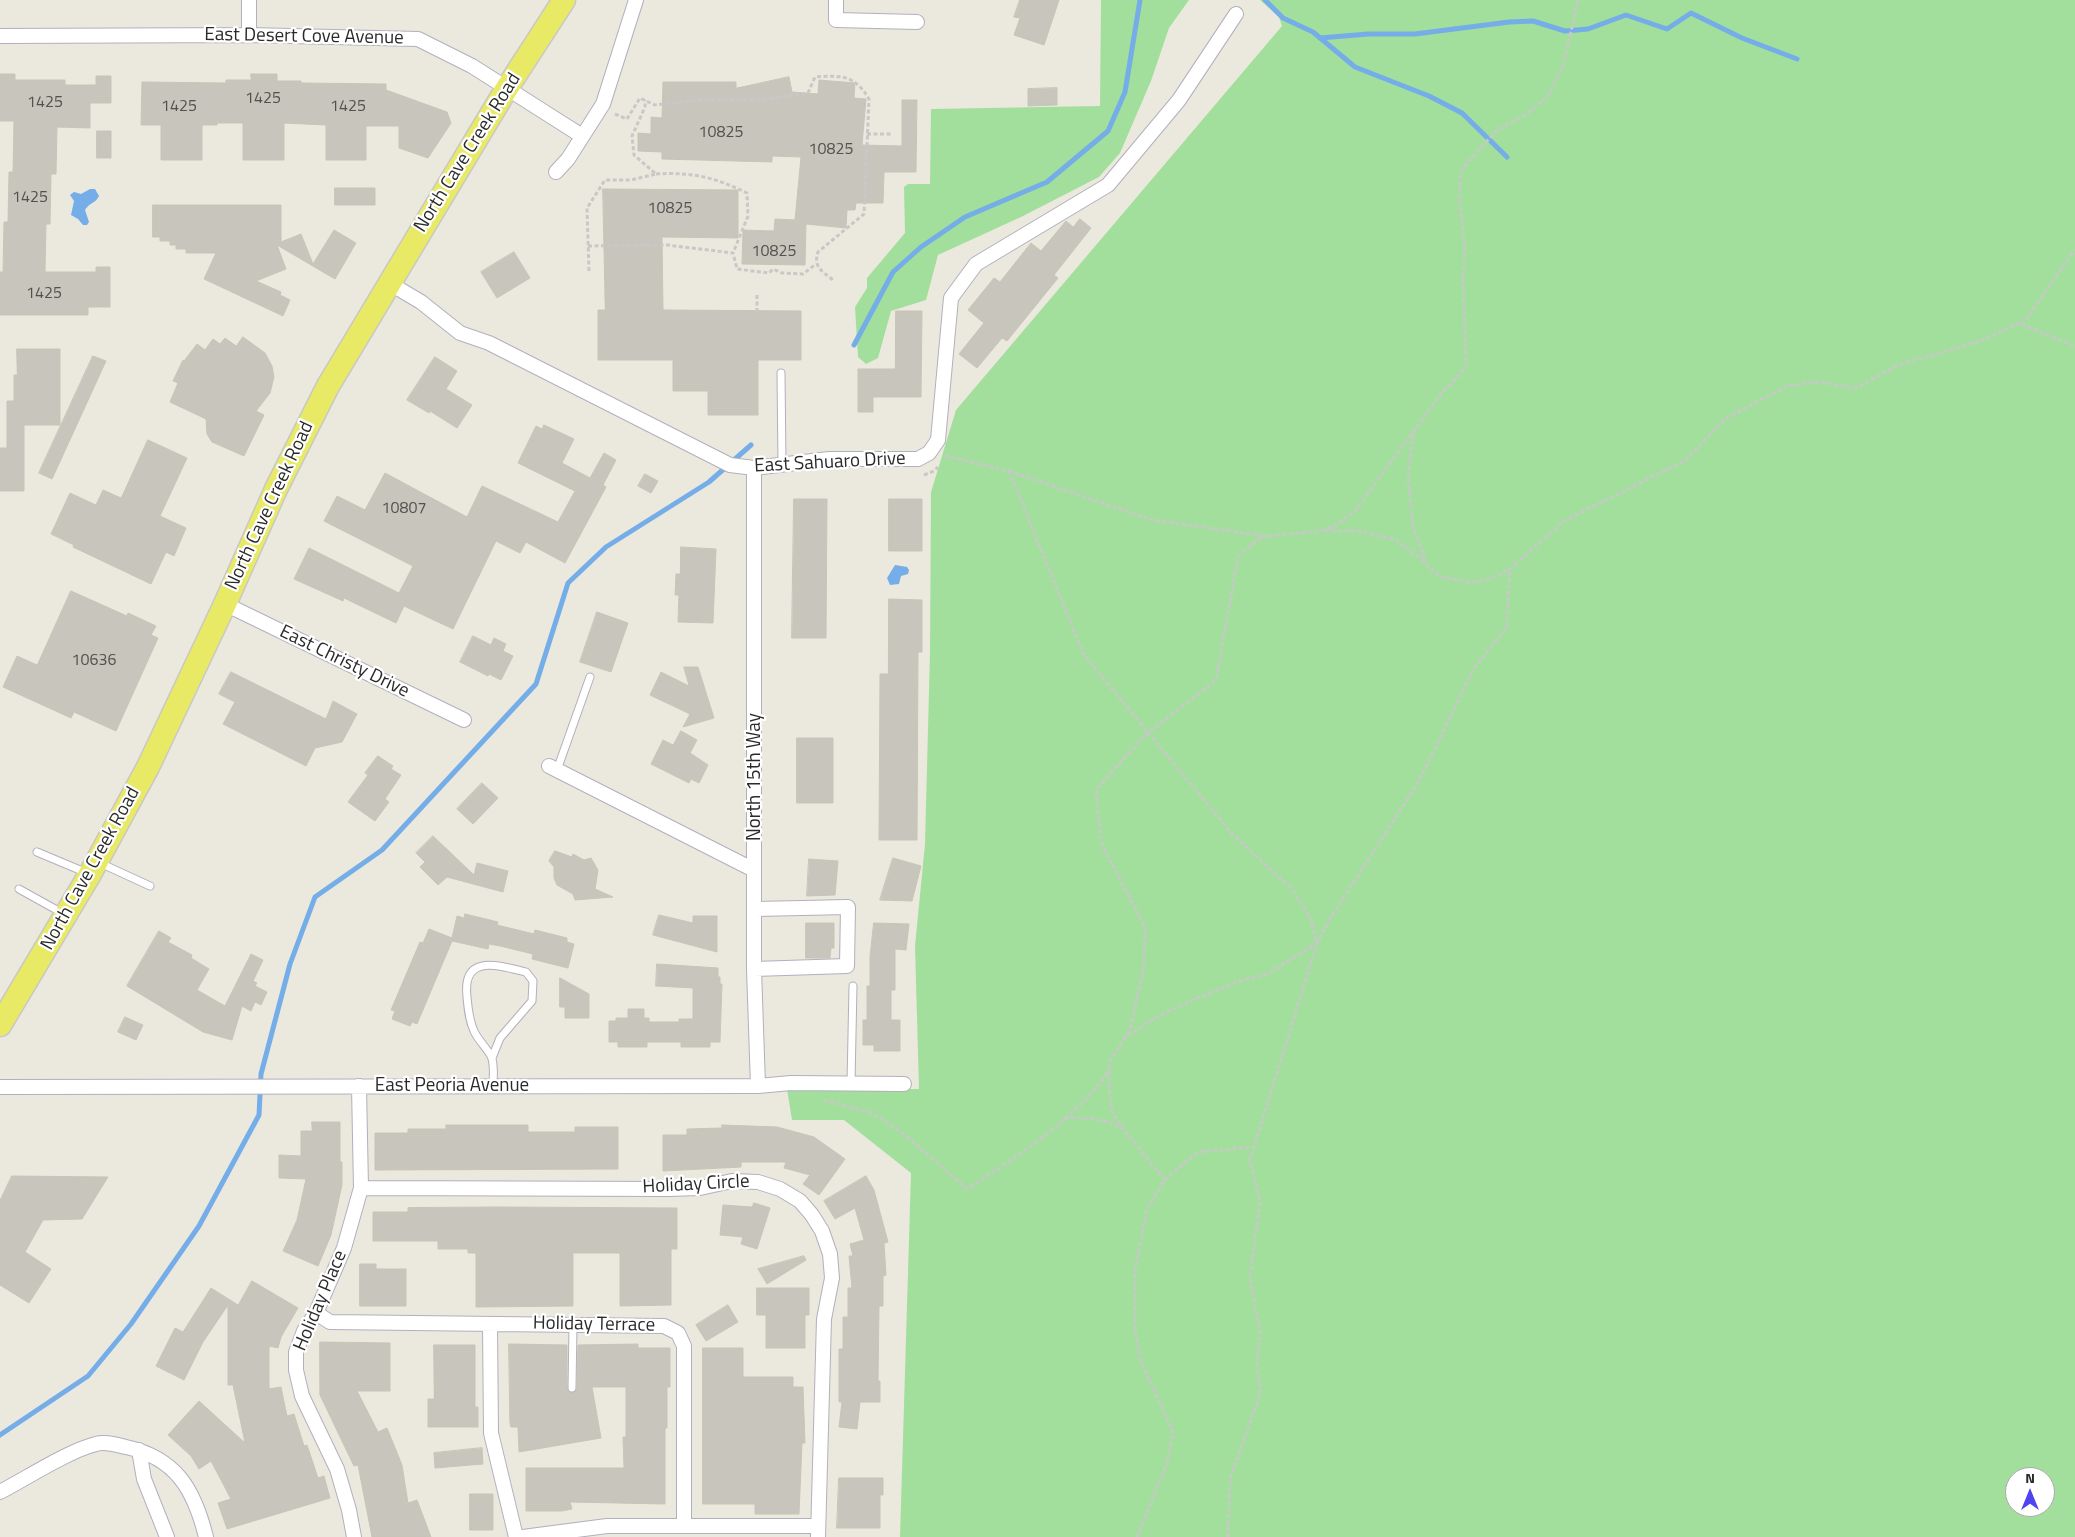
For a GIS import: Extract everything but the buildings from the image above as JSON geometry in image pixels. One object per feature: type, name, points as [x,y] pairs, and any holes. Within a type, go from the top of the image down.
[{"type":"main road","name":"North Cave Creek Road","points":[[0,1025],[94,868],[148,767],[302,434],[328,386],[507,88],[564,0]]},
{"type":"street","points":[[249,0],[249,35]]},
{"type":"street","points":[[556,172],[568,159],[601,106],[636,0]]},
{"type":"street","points":[[836,0],[836,20],[917,22]]},
{"type":"street","name":"East Sahuaro Drive","points":[[389,283],[421,302],[460,333],[488,343],[730,465],[754,468],[829,459],[918,459],[929,453],[938,440],[951,298],[976,264],[1108,185],[1179,100],[1236,14]]},
{"type":"street","name":"East Desert Cove Avenue","points":[[0,36],[249,35],[418,39],[472,66],[582,136]]},
{"type":"street","name":"North 15th Way","points":[[754,468],[754,969],[758,1086]]},
{"type":"street","name":"East Christy Drive","points":[[225,604],[464,720]]},
{"type":"street","points":[[553,768],[754,870]]},
{"type":"street","points":[[754,969],[847,966],[848,906],[755,909]]},
{"type":"street","name":"East Peoria Avenue","points":[[0,1087],[758,1086],[791,1083],[904,1084]]},
{"type":"street","name":"Holiday Place","points":[[354,1537],[349,1510],[337,1469],[302,1396],[296,1370],[296,1352],[304,1331],[316,1313],[344,1248],[361,1188],[359,1086]]},
{"type":"street","name":"Holiday Circle","points":[[361,1188],[668,1189],[700,1188],[732,1181],[758,1182],[780,1189],[800,1201],[812,1214],[822,1231],[830,1254],[832,1278],[824,1319],[818,1532]]},
{"type":"street","name":"Holiday Terrace","points":[[316,1313],[330,1322],[664,1326],[678,1333],[684,1346],[684,1526]]},
{"type":"street","points":[[490,1325],[490,1433],[516,1537]]},
{"type":"street","points":[[0,1492],[98,1443],[139,1450],[160,1458],[172,1467],[183,1480],[193,1498],[206,1537]]},
{"type":"street","points":[[139,1450],[144,1479],[168,1537]]},
{"type":"street","points":[[523,1537],[607,1526],[684,1526],[818,1532]]},
{"type":"lane","points":[[781,374],[782,465]]},
{"type":"lane","points":[[553,768],[590,677]]},
{"type":"lane","points":[[37,852],[150,886]]},
{"type":"lane","points":[[19,889],[66,915]]},
{"type":"lane","points":[[492,1058],[474,1031],[469,1018],[466,983],[468,974],[480,966],[492,965],[526,972],[533,981],[532,1001],[500,1038],[492,1058],[493,1086]]},
{"type":"lane","points":[[851,1083],[853,986]]},
{"type":"lane","points":[[572,1388],[573,1325]]},
{"type":"path","points":[[1322,531],[1335,526],[1355,511],[1441,394],[1461,374],[1466,364],[1463,281],[1465,247],[1459,198],[1461,175],[1465,165],[1497,130],[1527,114],[1548,96],[1564,63],[1578,0]]},
{"type":"path","points":[[601,106],[627,119],[640,98],[655,105],[700,100],[760,100],[808,93],[815,76],[836,75],[855,81],[862,87],[869,99],[864,214],[822,248],[815,260],[816,264],[833,280]]},
{"type":"path","points":[[645,100],[645,107],[632,136],[634,155],[656,174]]},
{"type":"path","points":[[867,134],[891,134]]},
{"type":"path","points":[[589,272],[587,208],[605,180],[631,180],[656,174],[676,173],[718,179],[747,193],[748,216],[733,253],[737,268],[757,274],[769,273],[773,269],[782,273],[803,274],[816,264]]},
{"type":"path","points":[[588,246],[667,245],[733,253]]},
{"type":"path","points":[[2022,325],[2075,249]]},
{"type":"path","points":[[757,295],[757,312]]},
{"type":"path","points":[[929,453],[1009,471],[1153,520],[1266,536],[1322,531],[1356,531],[1394,539],[1439,576],[1466,582],[1485,581],[1510,569],[1564,521],[1686,460],[1726,418],[1787,386],[1819,382],[1856,388],[1898,365],[1981,341],[2018,324],[2075,346]]},
{"type":"path","points":[[1413,433],[1408,476],[1413,528],[1426,564]]},
{"type":"path","points":[[1009,471],[1084,655],[1233,835],[1291,888],[1310,917],[1317,943]]},
{"type":"path","points":[[1165,1180],[1124,1130],[1112,1111],[1109,1089],[1110,1060],[1130,1029],[1144,966],[1145,927],[1101,843],[1096,790],[1148,733],[1216,680],[1238,557],[1257,540],[1266,536]]},
{"type":"path","points":[[1228,1537],[1230,1479],[1260,1394],[1257,1365],[1260,1333],[1250,1278],[1260,1202],[1250,1160],[1317,943],[1418,783],[1474,668],[1506,629],[1510,569]]},
{"type":"path","points":[[1124,1038],[1158,1016],[1192,1000],[1237,982],[1267,974],[1317,943]]},
{"type":"path","points":[[821,1099],[872,1113],[904,1134],[966,1189],[1040,1139],[1085,1098],[1106,1074],[1110,1066]]},
{"type":"path","points":[[1063,1118],[1095,1118],[1110,1121],[1124,1130]]},
{"type":"path","points":[[1138,1537],[1167,1463],[1173,1432],[1140,1359],[1135,1328],[1135,1270],[1146,1209],[1165,1180],[1198,1152],[1254,1147]]},
{"type":"green space","points":[[1101,0],[1189,0],[1169,28],[1151,81],[1120,153],[1099,177],[1021,217],[938,255],[926,300],[891,311],[878,358],[866,364],[858,357],[855,307],[867,288],[867,278],[905,233],[904,187],[908,184],[930,184],[931,109],[1100,106]]},
{"type":"green space","points":[[1260,0],[2075,0],[2075,1537],[900,1537],[911,1173],[844,1120],[792,1120],[787,1089],[919,1089],[915,946],[925,844],[930,652],[931,492],[956,410],[1282,26],[1279,17]]},
{"type":"water","points":[[90,189],[95,189],[99,196],[85,210],[89,222],[87,225],[83,225],[71,215],[74,201],[70,195],[74,192],[81,194]]},
{"type":"water","points":[[895,565],[907,567],[909,570],[908,574],[901,576],[899,584],[890,585],[887,578]]},
{"type":"waterway","points":[[854,345],[893,272],[921,247],[965,217],[1047,182],[1108,131],[1125,92],[1140,0]]},
{"type":"waterway","points":[[1265,0],[1283,18],[1313,32],[1355,67],[1429,96],[1462,113],[1507,157]]},
{"type":"waterway","points":[[1320,38],[1368,34],[1415,34],[1509,22],[1533,21],[1565,31],[1588,29],[1626,15],[1667,29],[1691,13],[1742,38],[1797,59]]},
{"type":"waterway","points":[[0,1435],[88,1376],[131,1324],[199,1226],[259,1115],[261,1074],[290,964],[315,897],[382,850],[536,684],[568,583],[606,547],[709,482],[751,445]]}]
